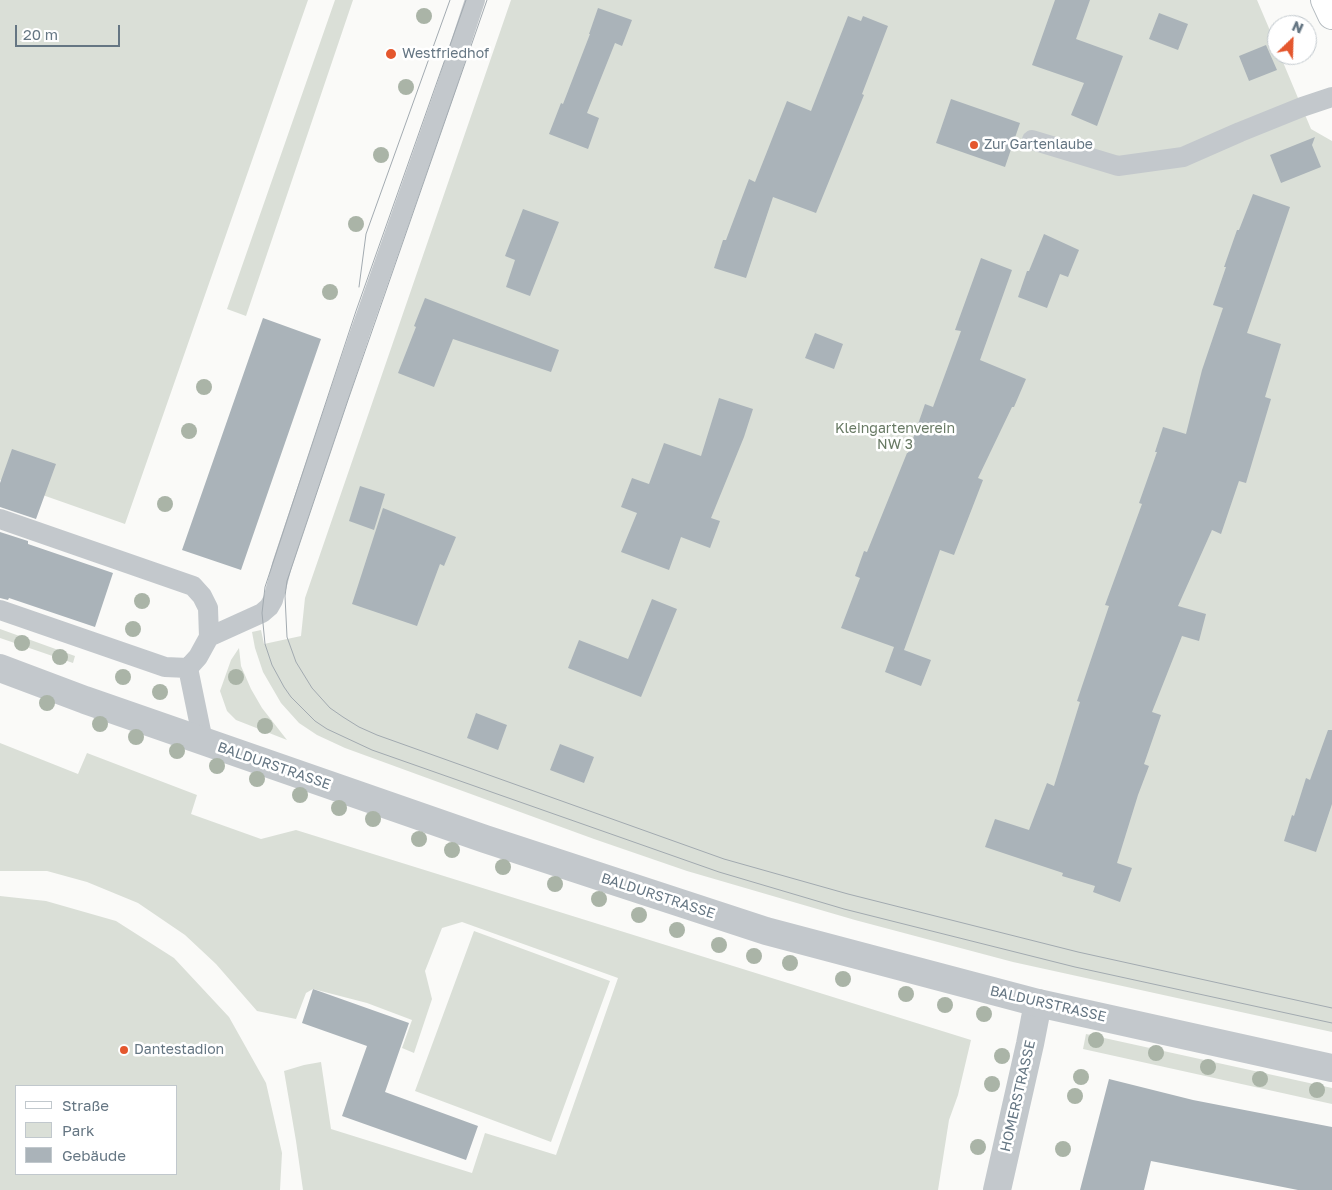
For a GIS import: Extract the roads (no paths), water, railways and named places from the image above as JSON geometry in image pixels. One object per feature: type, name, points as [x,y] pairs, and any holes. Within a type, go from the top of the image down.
[{"type":"main road","points":[[1325,0],[1332,15]]},
{"type":"street","name":"BALDURSTRASSE","points":[[0,668],[485,839],[766,931],[1038,1002],[1332,1068]]},
{"type":"street","name":"HOMERSTRASSE","points":[[998,1190],[1038,1002]]},
{"type":"lane","points":[[209,637],[262,613],[270,607],[273,600],[295,526],[475,0]]},
{"type":"lane","points":[[1032,140],[1118,166],[1182,157],[1302,107],[1332,97]]},
{"type":"lane","points":[[0,519],[193,586],[202,596],[208,608],[209,637],[198,656],[188,668]]},
{"type":"lane","points":[[0,610],[164,667],[188,668]]},
{"type":"lane","points":[[188,668],[203,741]]},
{"type":"tram line","points":[[359,287],[366,234],[450,0]]},
{"type":"tram line","points":[[466,0],[356,311],[265,587],[262,613],[265,644],[272,665],[291,697],[315,721],[327,729],[372,750],[719,872],[844,909],[1075,967],[1332,1023]]},
{"type":"tram line","points":[[487,0],[287,581],[285,596],[287,637],[296,662],[312,688],[330,708],[359,727],[377,735],[724,859],[848,894],[1078,952],[1332,1008]]},
{"type":"place","name":"Westfriedhof","points":[[391,54]]},
{"type":"place","name":"Zur Gartenlaube","points":[[974,145]]},
{"type":"place","name":"Dantestadion","points":[[124,1050]]},
{"type":"park label","name":"Kleingartenverein NW 3","points":[[895,438]]}]
